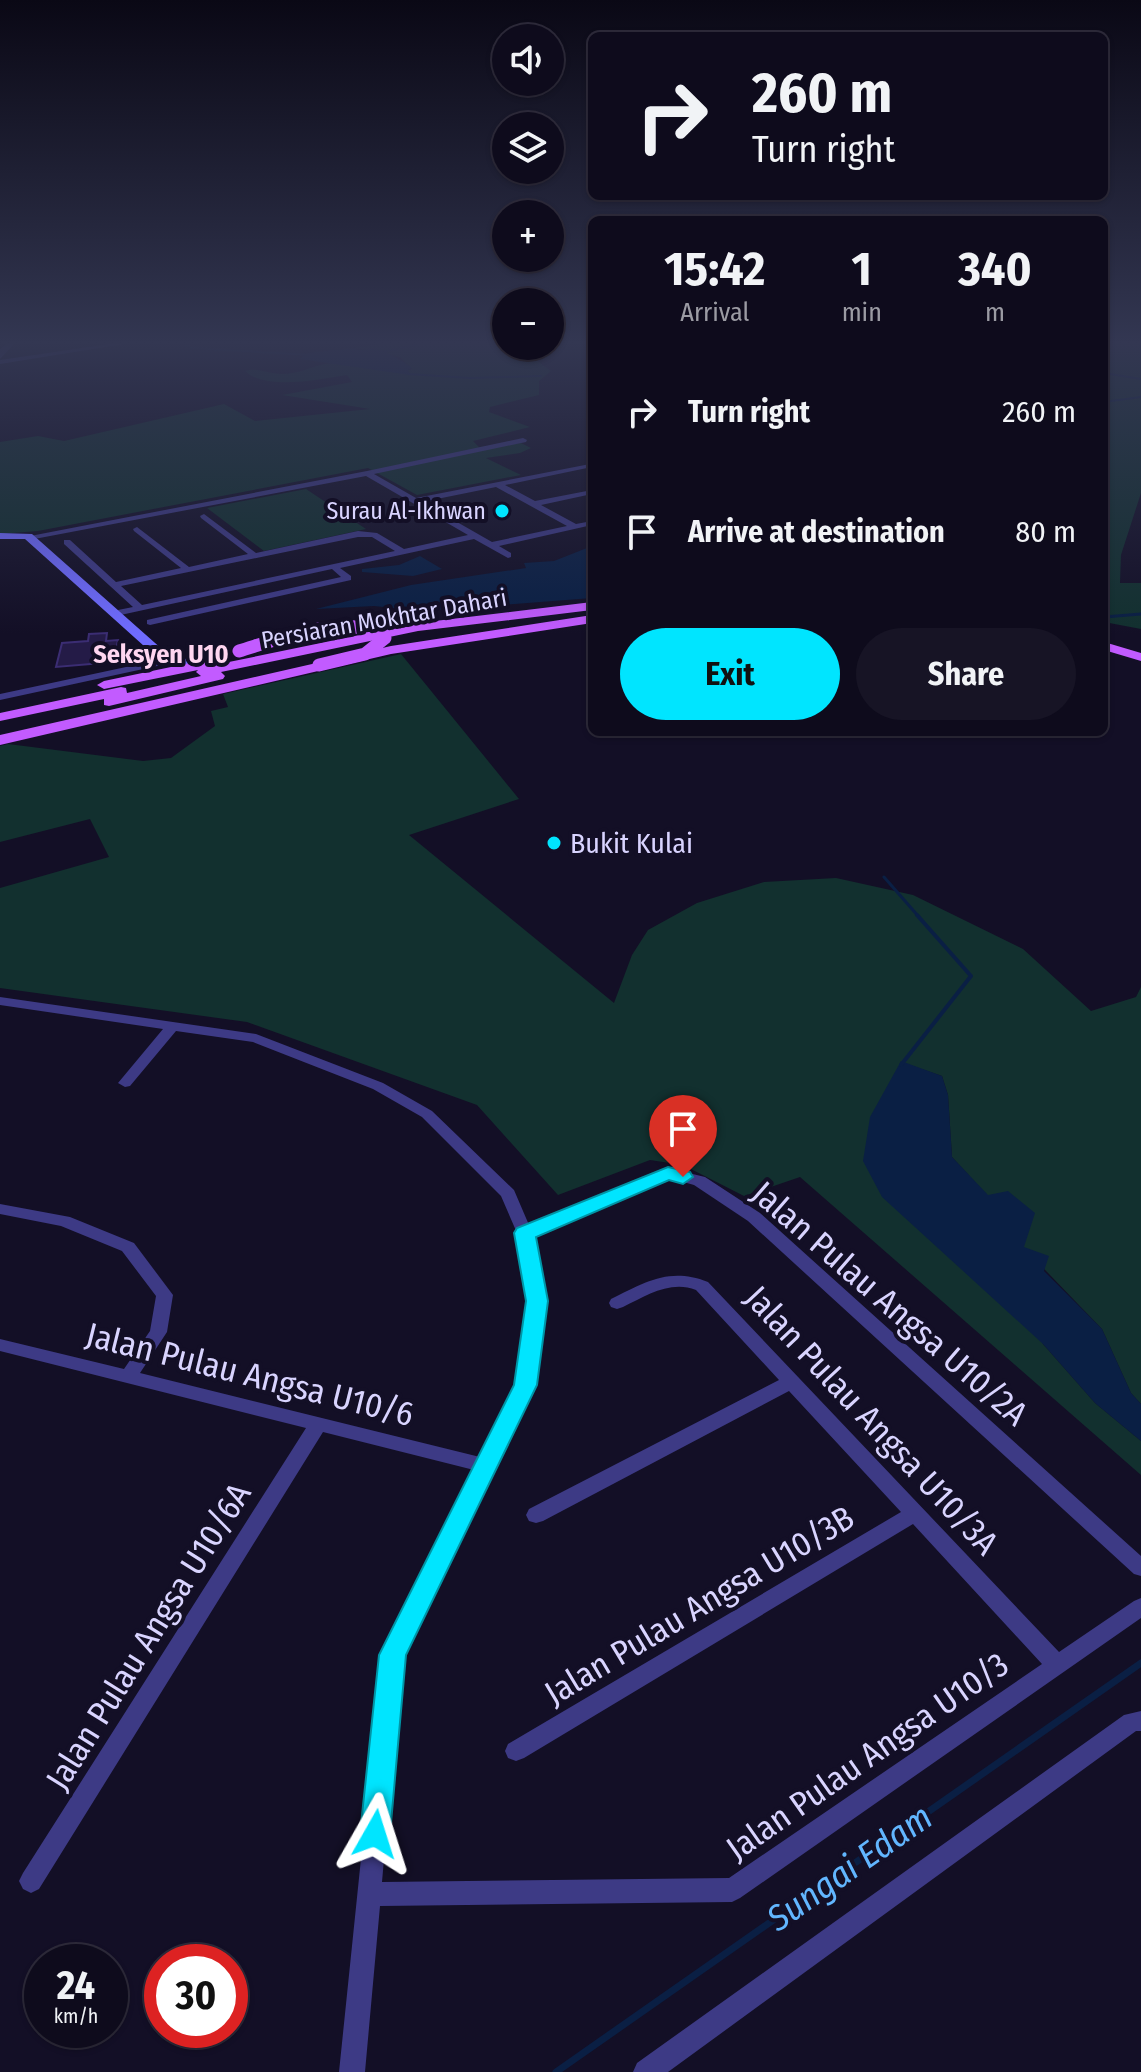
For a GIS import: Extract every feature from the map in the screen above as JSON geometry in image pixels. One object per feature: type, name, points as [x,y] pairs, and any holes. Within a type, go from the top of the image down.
[{"type":"main road","name":"Persiaran Mokhtar Dahari","points":[[0,717],[418,627],[565,608],[588,608]]},
{"type":"main road","points":[[0,706],[399,623],[491,611],[565,608]]},
{"type":"main road","name":"Persiaran Mokhtar Dahari","points":[[0,726],[408,634],[588,609]]},
{"type":"main road","points":[[0,740],[319,665],[482,634],[588,620]]},
{"type":"main road","points":[[96,686],[346,626],[372,627],[385,638],[372,650],[319,665]]},
{"type":"main road","points":[[1108,649],[1141,657]]},
{"type":"street","points":[[0,539],[29,537],[520,441]]},
{"type":"street","points":[[415,501],[587,466]]},
{"type":"street","points":[[367,473],[508,555]]},
{"type":"street","points":[[497,484],[575,527]]},
{"type":"street","points":[[534,504],[588,493]]},
{"type":"street","points":[[204,516],[254,555]]},
{"type":"street","points":[[491,545],[588,524]]},
{"type":"street","points":[[137,529],[187,569]]},
{"type":"street","points":[[0,539],[13,534],[29,537],[168,661]]},
{"type":"street","points":[[114,585],[358,534],[374,535],[404,552]]},
{"type":"street","points":[[116,613],[476,536]]},
{"type":"street","points":[[67,542],[140,608]]},
{"type":"street","points":[[150,622],[348,578],[334,567]]},
{"type":"street","points":[[0,697],[168,661],[189,663]]},
{"type":"street","points":[[0,1001],[256,1038],[378,1086],[427,1114],[508,1194],[525,1233],[537,1301],[525,1385],[392,1655],[352,2072]]},
{"type":"street","points":[[125,1083],[173,1026]]},
{"type":"street","name":"Jalan Pulau Angsa U10/2A","points":[[525,1233],[668,1173],[699,1181],[754,1217],[1141,1568]]},
{"type":"street","points":[[0,1209],[64,1221],[128,1247],[165,1295],[158,1332],[129,1376]]},
{"type":"street","name":"Jalan Pulau Angsa U10/3A","points":[[617,1303],[672,1278],[688,1279],[702,1286],[1058,1666]]},
{"type":"street","name":"Jalan Pulau Angsa U10/6","points":[[0,1345],[484,1465]]},
{"type":"street","points":[[536,1515],[791,1382]]},
{"type":"street","name":"Jalan Pulau Angsa U10/6A","points":[[31,1881],[318,1425]]},
{"type":"street","name":"Jalan Pulau Angsa U10/3B","points":[[516,1751],[915,1513]]},
{"type":"street","name":"Jalan Pulau Angsa U10/3","points":[[369,1894],[732,1890],[1141,1607]]},
{"type":"street","points":[[646,2072],[1132,1722],[1141,1721]]},
{"type":"green space","points":[[474,441],[479,447],[521,443],[531,448],[520,453],[486,458],[521,475],[417,495],[368,468],[38,531],[0,534],[0,442]]},
{"type":"green space","points":[[1108,441],[1141,441],[1141,493],[1121,555],[1120,583],[1141,583],[1141,629],[1108,623]]},
{"type":"green space","points":[[306,489],[366,529],[264,551],[207,508]]},
{"type":"green space","points":[[401,654],[519,799],[409,835],[614,1003],[632,955],[648,930],[697,903],[764,882],[836,878],[913,895],[1023,949],[1091,1011],[1136,997],[1141,987],[1141,1404],[1131,1393],[1102,1329],[1023,1247],[988,1196],[952,1157],[948,1095],[942,1076],[901,1062],[1043,1344],[1095,1403],[1141,1441],[1141,1475],[800,1177],[744,1196],[683,1165],[650,1160],[558,1195],[477,1105],[247,1022],[0,988],[0,888],[109,857],[90,819],[0,842],[0,746],[8,744],[143,761],[171,758],[215,726],[211,711],[228,707],[223,694]]},
{"type":"water","points":[[588,548],[588,598],[421,611],[374,606],[316,609],[411,585],[526,568],[524,563],[554,561]]},
{"type":"water","points":[[420,556],[442,569],[413,576],[362,572],[362,569],[399,565]]},
{"type":"water","points":[[901,1061],[942,1076],[948,1095],[952,1157],[988,1195],[1008,1191],[1035,1213],[1024,1247],[1049,1256],[1044,1271],[1102,1329],[1131,1393],[1141,1404],[1141,1441],[1095,1403],[1043,1344],[882,1197],[863,1161],[870,1117]]},
{"type":"building","points":[[107,633],[106,641],[118,640],[114,662],[56,667],[62,643],[88,641],[89,634]]},
{"type":"waterway","points":[[1108,617],[1141,614]]},
{"type":"waterway","points":[[884,877],[919,917]]},
{"type":"waterway","points":[[901,1065],[971,976],[917,915]]},
{"type":"waterway","name":"Sungai Edam","points":[[556,2072],[1141,1663]]},
{"type":"place","name":"Surau Al-Ikhwan","points":[[502,511]]},
{"type":"place","name":"Bukit Kulai","points":[[554,843]]},
{"type":"district","name":"Seksyen U10","points":[[161,654]]},
{"type":"route","points":[[375,1834],[392,1655],[525,1385],[537,1301],[525,1233],[668,1173],[683,1177]]}]
